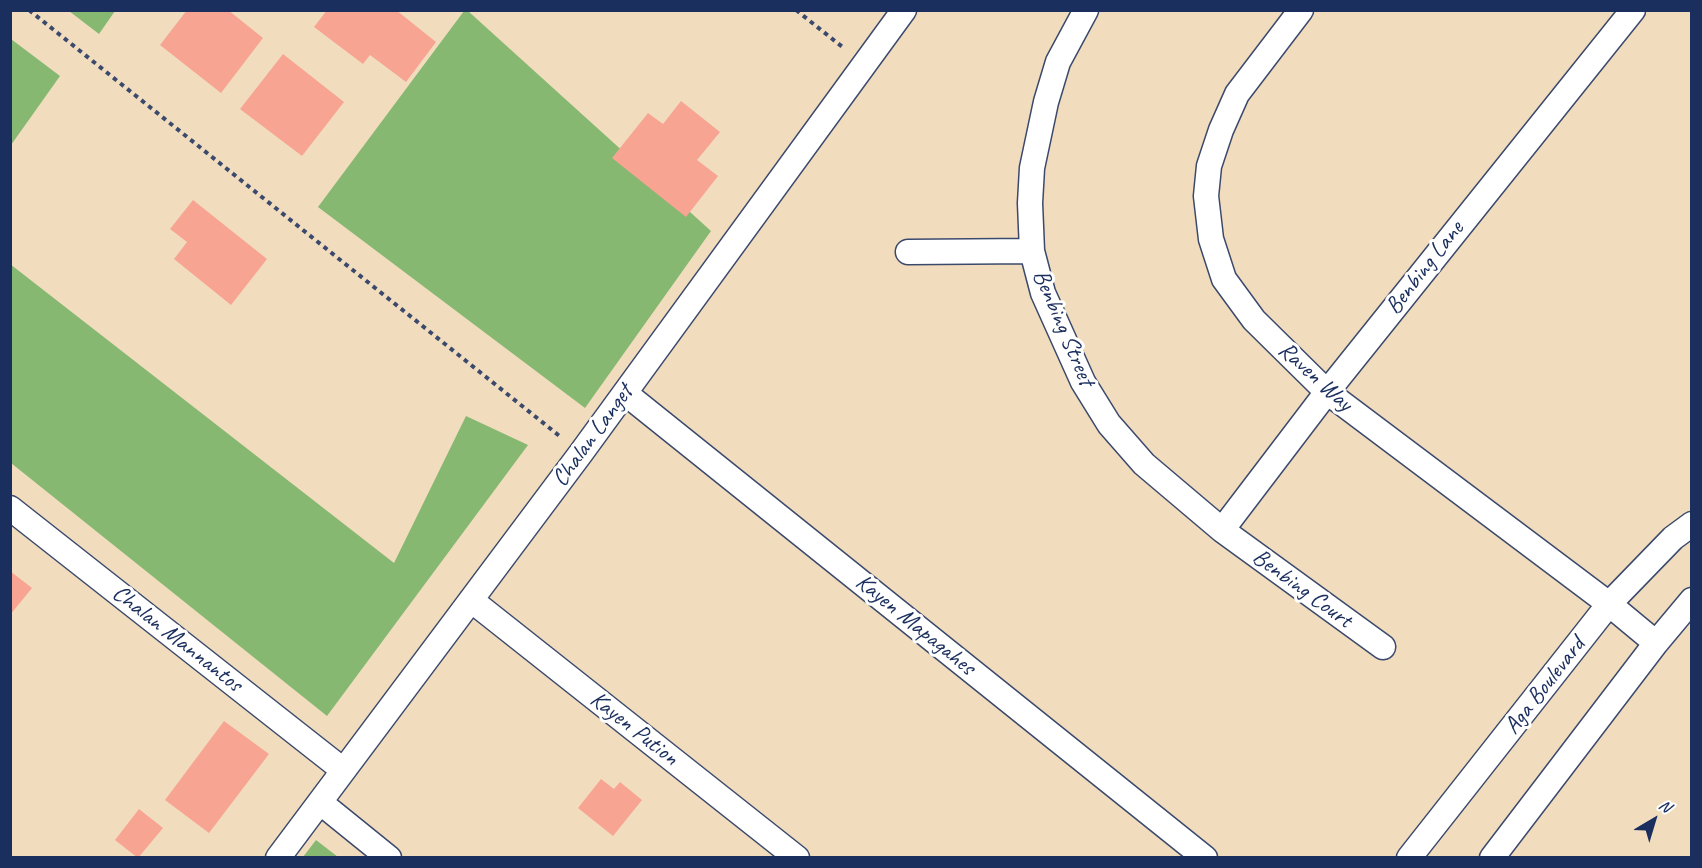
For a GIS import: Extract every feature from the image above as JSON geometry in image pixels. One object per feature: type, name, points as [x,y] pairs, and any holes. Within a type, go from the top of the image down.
[{"type":"street","name":"Chalan Langet","points":[[278,858],[581,453],[904,10]]},
{"type":"street","name":"Benbing Street","points":[[1086,10],[1058,62],[1046,102],[1032,168],[1032,250],[1048,303],[1083,382],[1109,424],[1144,464],[1222,530]]},
{"type":"street","name":"Raven Way","points":[[1301,10],[1237,94],[1221,130],[1209,166],[1206,196],[1211,239],[1224,279],[1254,321],[1327,392],[1609,604],[1656,643]]},
{"type":"street","name":"Benbing Lane","points":[[1222,530],[1327,392],[1633,10]]},
{"type":"street","points":[[908,252],[1032,250]]},
{"type":"street","name":"Kayen Mapagahes","points":[[625,393],[1205,858]]},
{"type":"street","name":"Chalan Mannantos","points":[[10,508],[344,770]]},
{"type":"street","name":"Aga Boulevard","points":[[1409,858],[1609,604],[1673,538],[1692,524]]},
{"type":"street","name":"Benbing Court","points":[[1222,530],[1383,647]]},
{"type":"street","name":"Kayen Pution","points":[[471,600],[797,858]]},
{"type":"street","points":[[1492,858],[1656,643],[1692,600]]},
{"type":"street","points":[[321,803],[389,858]]},
{"type":"path","points":[[28,10],[581,453]]},
{"type":"path","points":[[796,10],[864,65]]},
{"type":"green space","points":[[69,11],[115,11],[99,34]]},
{"type":"green space","points":[[464,11],[468,11],[711,231],[585,408],[318,207]]},
{"type":"green space","points":[[11,39],[60,76],[11,145]]},
{"type":"green space","points":[[10,264],[394,563],[466,416],[528,445],[327,716],[11,463]]},
{"type":"green space","points":[[316,840],[338,857],[303,857]]},
{"type":"building","points":[[187,10],[228,10],[263,38],[221,93],[160,45]]},
{"type":"building","points":[[327,10],[396,10],[436,42],[406,82],[370,55],[363,64],[314,27]]},
{"type":"building","points":[[283,54],[344,102],[302,156],[240,109]]},
{"type":"building","points":[[681,101],[720,132],[697,160],[718,176],[686,217],[612,158],[648,113],[663,124]]},
{"type":"building","points":[[193,200],[267,259],[231,305],[174,259],[187,242],[170,229]]},
{"type":"building","points":[[10,571],[32,588],[10,615]]},
{"type":"building","points":[[224,721],[269,754],[209,833],[165,800]]},
{"type":"building","points":[[601,779],[614,789],[620,782],[642,800],[613,836],[578,808]]},
{"type":"building","points":[[139,809],[163,828],[138,858],[115,840]]}]
